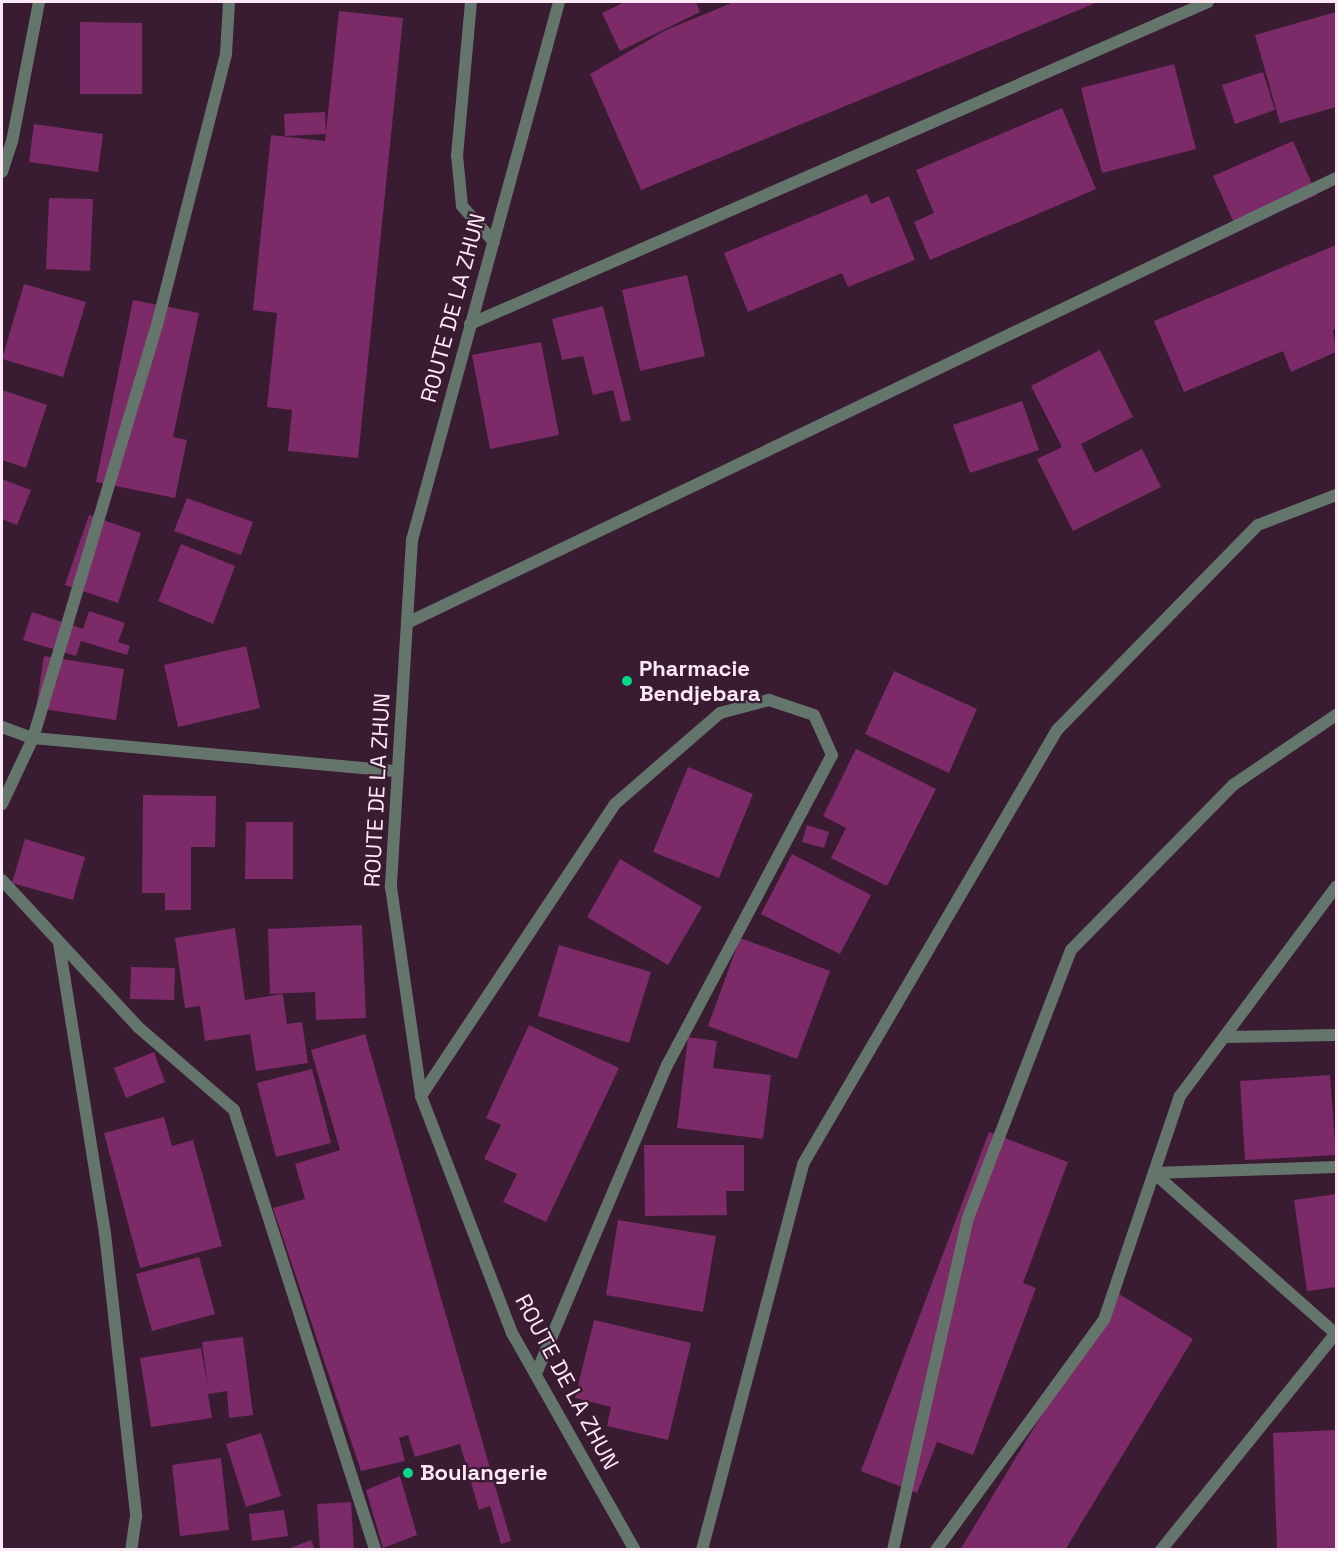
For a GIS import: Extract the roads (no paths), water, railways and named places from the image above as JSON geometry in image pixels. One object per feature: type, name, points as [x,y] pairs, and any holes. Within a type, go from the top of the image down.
[{"type":"street","points":[[2,172],[12,142],[39,2]]},
{"type":"street","points":[[2,804],[33,738],[157,325],[226,54],[230,2]]},
{"type":"street","points":[[471,2],[457,155],[462,206],[494,242]]},
{"type":"street","name":"ROUTE DE LA ZHUN","points":[[559,2],[412,540],[391,887],[421,1096],[512,1333],[635,1550]]},
{"type":"street","points":[[470,324],[1208,2]]},
{"type":"street","points":[[407,623],[1336,178]]},
{"type":"street","points":[[702,1550],[803,1164],[1057,730],[1258,525],[1336,495]]},
{"type":"street","points":[[421,1096],[615,804],[720,713],[768,700],[814,715],[832,755],[667,1065],[536,1374]]},
{"type":"street","points":[[893,1550],[968,1218],[1071,950],[1233,785],[1336,715]]},
{"type":"street","points":[[2,727],[33,738],[398,771]]},
{"type":"street","points":[[2,880],[138,1027],[234,1110],[375,1550]]},
{"type":"street","points":[[936,1550],[1104,1320],[1180,1096],[1336,886]]},
{"type":"street","points":[[59,942],[105,1233],[136,1516],[131,1550]]},
{"type":"street","points":[[1225,1037],[1336,1035]]},
{"type":"street","points":[[1154,1173],[1336,1167]]},
{"type":"street","points":[[1154,1173],[1336,1334],[1161,1550]]},
{"type":"place","name":"Pharmacie Bendjebara","points":[[627,681]]},
{"type":"place","name":"Boulangerie","points":[[408,1473]]}]
